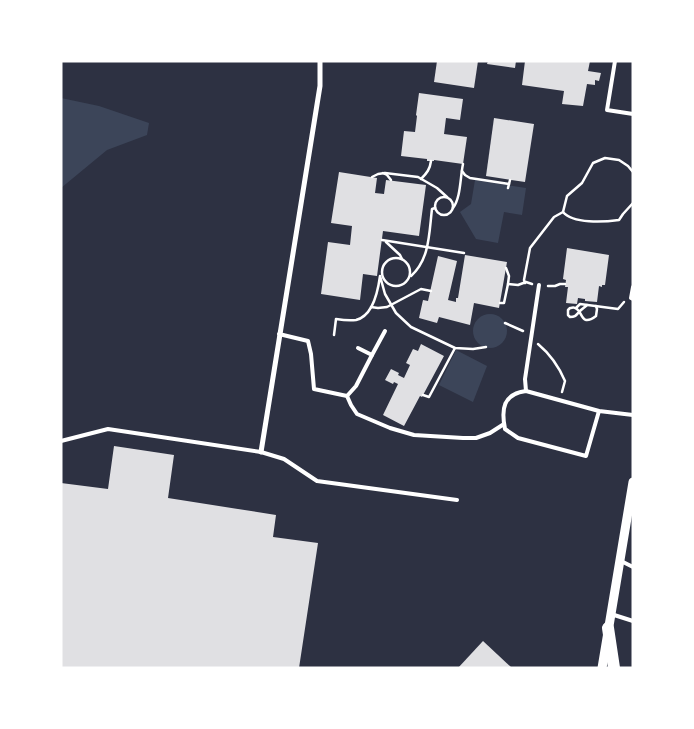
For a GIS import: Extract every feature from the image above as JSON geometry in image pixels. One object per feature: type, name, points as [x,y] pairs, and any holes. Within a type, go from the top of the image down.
[{"type":"main road","points":[[608,628],[614,668]]},
{"type":"street","points":[[261,452],[320,86],[320,61]]},
{"type":"street","points":[[602,668],[633,482]]},
{"type":"lane","points":[[615,61],[607,110],[633,114]]},
{"type":"lane","points":[[526,391],[525,379],[539,285]]},
{"type":"lane","points":[[633,288],[631,298],[633,298]]},
{"type":"lane","points":[[347,396],[356,386],[384,331]]},
{"type":"lane","points":[[279,334],[308,341],[314,389],[347,396]]},
{"type":"lane","points":[[358,348],[372,355]]},
{"type":"lane","points":[[599,411],[586,456],[518,438],[505,429],[503,411],[505,402],[511,395],[526,391],[599,411],[633,415]]},
{"type":"lane","points":[[347,396],[357,414],[390,428],[414,435],[476,438],[490,433],[504,424]]},
{"type":"lane","points":[[61,441],[108,429],[261,452],[284,459],[317,481],[457,500]]},
{"type":"lane","points":[[619,560],[633,567]]},
{"type":"lane","points":[[611,614],[633,622]]},
{"type":"path","points":[[525,283],[530,248],[554,218],[563,212],[567,196],[582,183],[594,163],[604,158],[619,160],[633,172]]},
{"type":"path","points":[[421,179],[430,168],[431,161]]},
{"type":"path","points":[[435,208],[442,214],[448,213],[452,209],[458,196],[463,164]]},
{"type":"path","points":[[462,171],[470,178],[509,186],[510,180]]},
{"type":"path","points":[[383,173],[390,180]]},
{"type":"path","points":[[372,177],[383,173],[418,177],[437,188],[452,204],[452,209]]},
{"type":"path","points":[[334,335],[336,319],[356,320],[363,317],[371,307],[380,276],[389,284],[398,286],[406,283],[412,276],[422,263],[428,248],[432,209],[435,208],[438,199],[446,198]]},
{"type":"path","points":[[563,212],[566,217],[578,220],[604,222],[619,220],[633,204]]},
{"type":"path","points":[[410,277],[411,270],[406,262],[382,240],[464,252]]},
{"type":"path","points":[[402,259],[393,258],[385,264],[382,273],[385,294],[396,314],[411,327],[455,348],[472,350],[486,347]]},
{"type":"path","points":[[500,303],[504,304],[508,284]]},
{"type":"path","points":[[371,307],[386,307],[421,289],[430,291]]},
{"type":"path","points":[[587,305],[576,317],[568,315],[570,308],[576,308],[580,304],[618,309],[622,304]]},
{"type":"path","points":[[576,308],[582,318],[588,320],[596,316],[596,306]]},
{"type":"path","points":[[505,323],[532,336],[546,350],[559,368],[565,381],[559,400]]},
{"type":"path","points":[[423,395],[429,398],[455,348]]},
{"type":"shaded area","points":[[61,98],[99,106],[149,123],[147,135],[107,150],[61,188]]},
{"type":"shaded area","points":[[475,180],[526,188],[522,215],[504,212],[498,243],[476,239],[460,212],[471,204]]},
{"type":"shaded area","points":[[490,314],[502,319],[507,331],[502,343],[490,348],[478,343],[473,331],[478,319]]},
{"type":"shaded area","points":[[456,350],[487,366],[473,402],[439,385]]},
{"type":"building","points":[[437,61],[478,61],[474,88],[434,82]]},
{"type":"building","points":[[488,61],[516,61],[515,68],[487,64]]},
{"type":"building","points":[[525,61],[590,61],[588,71],[601,73],[599,81],[595,80],[595,85],[587,84],[583,106],[562,104],[564,91],[522,85]]},
{"type":"building","points":[[419,93],[463,99],[460,120],[446,118],[444,134],[467,137],[463,164],[434,160],[427,161],[427,159],[401,156],[404,131],[415,132]]},
{"type":"building","points":[[494,118],[534,124],[525,182],[486,176]]},
{"type":"building","points":[[339,172],[377,178],[375,193],[384,194],[386,180],[426,185],[419,236],[383,231],[377,276],[363,274],[360,300],[321,294],[328,242],[350,245],[352,226],[331,223]]},
{"type":"building","points":[[567,248],[609,255],[605,285],[599,286],[597,302],[578,298],[577,304],[566,303],[568,287],[565,287],[566,280],[563,279]]},
{"type":"building","points":[[465,255],[507,262],[499,308],[474,303],[470,325],[439,317],[437,323],[419,318],[423,300],[428,301],[438,256],[457,261],[448,300],[456,302]]},
{"type":"building","points":[[421,344],[444,356],[404,426],[383,415],[398,384],[385,380],[391,369],[404,378],[410,365],[406,363],[413,349],[418,351]]},
{"type":"building","points":[[114,446],[174,455],[168,498],[276,515],[273,537],[318,543],[299,668],[61,668],[61,483],[108,489]]},
{"type":"building","points":[[483,641],[512,668],[458,668]]}]
